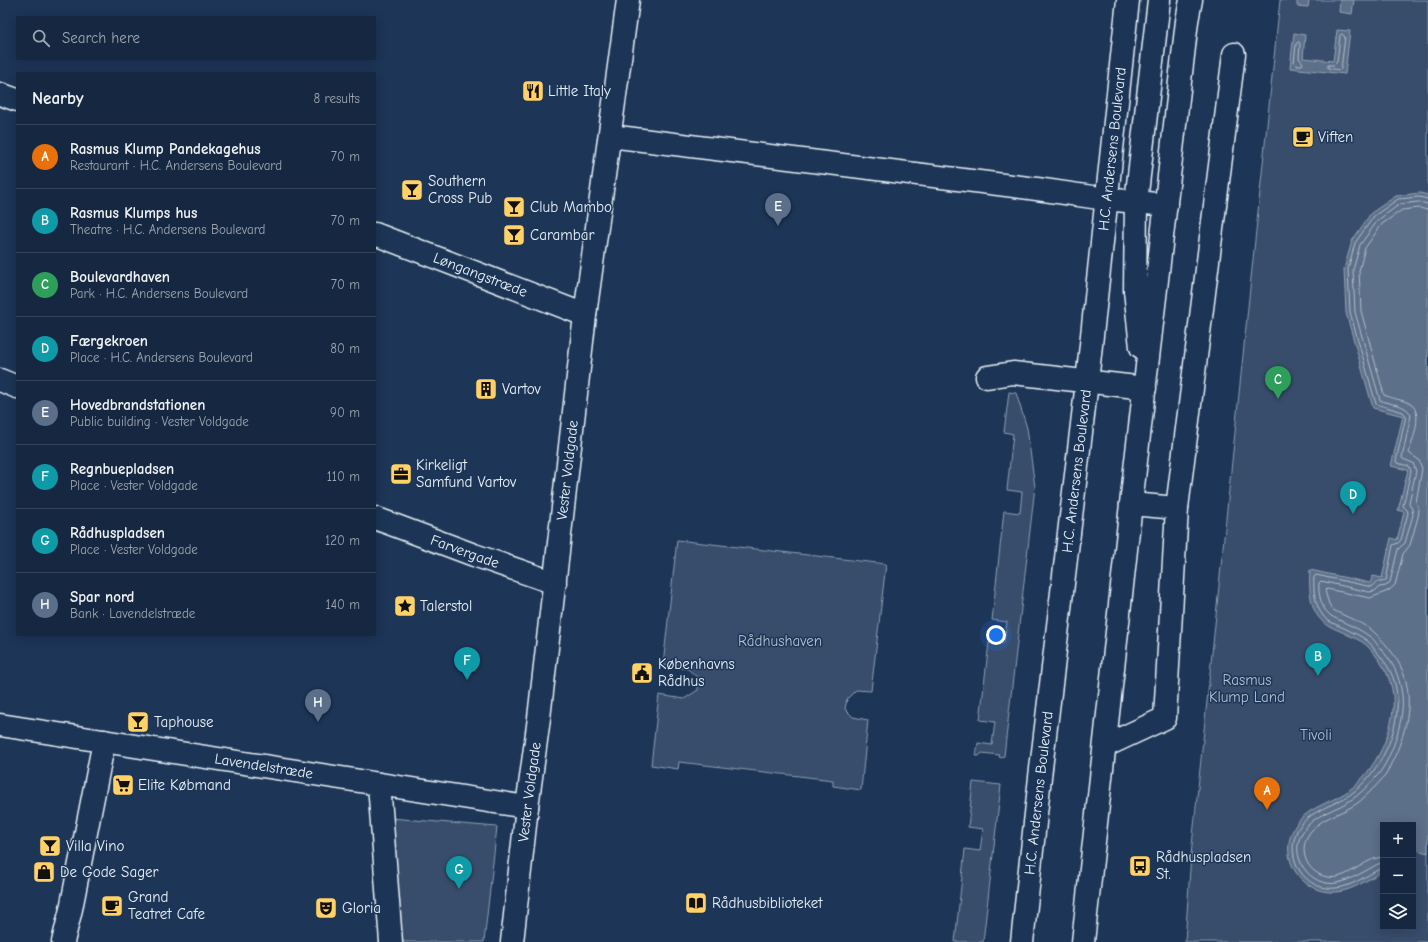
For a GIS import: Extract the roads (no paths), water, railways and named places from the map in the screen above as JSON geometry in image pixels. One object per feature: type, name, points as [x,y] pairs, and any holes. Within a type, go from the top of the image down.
[{"type":"street","name":"Vester Voldgade","points":[[512,942],[585,315],[628,0]]},
{"type":"street","name":"H.C. Andersens Boulevard","points":[[1022,942],[1040,776],[1087,382],[1128,0]]},
{"type":"street","points":[[1145,388],[1135,290],[1136,202],[1159,0]]},
{"type":"street","points":[[1083,942],[1187,21],[1191,0]]},
{"type":"street","points":[[1105,746],[1165,718],[1177,508],[1234,54]]},
{"type":"street","points":[[0,94],[16,100]]},
{"type":"street","points":[[610,136],[1037,189],[1106,199],[1166,205]]},
{"type":"street","name":"Løngangstræde","points":[[376,234],[585,315]]},
{"type":"street","points":[[987,377],[1013,372],[1145,388]]},
{"type":"street","points":[[0,380],[16,387]]},
{"type":"street","points":[[1132,504],[1177,508]]},
{"type":"street","name":"Farvergade","points":[[376,518],[555,583]]},
{"type":"street","name":"Lavendelstræde","points":[[0,725],[527,807]]},
{"type":"street","points":[[62,942],[71,909],[104,741]]},
{"type":"street","points":[[379,784],[391,942]]},
{"type":"water","points":[[1297,0],[1309,0],[1308,7],[1297,6]]},
{"type":"water","points":[[1340,0],[1354,0],[1352,14],[1339,12]]},
{"type":"water","points":[[1337,30],[1350,31],[1345,74],[1290,68],[1294,33],[1305,35],[1303,58],[1333,61]]},
{"type":"water","points":[[1420,193],[1428,195],[1428,853],[1416,850],[1416,822],[1380,822],[1380,873],[1360,884],[1342,891],[1324,891],[1303,881],[1291,862],[1289,851],[1290,839],[1294,828],[1304,815],[1348,791],[1367,773],[1382,749],[1391,722],[1393,709],[1393,696],[1390,681],[1380,661],[1365,644],[1327,625],[1314,610],[1311,597],[1310,570],[1370,583],[1373,576],[1382,578],[1391,538],[1397,540],[1404,512],[1398,510],[1408,470],[1391,466],[1403,416],[1373,408],[1346,313],[1344,269],[1352,241],[1371,213],[1396,196]]},
{"type":"place","name":"Little Italy","points":[[533,91]]},
{"type":"place","name":"Viften","points":[[1303,137]]},
{"type":"place","name":"Southern Cross Pub","points":[[412,190]]},
{"type":"place","name":"Club Mambo","points":[[514,207]]},
{"type":"place","name":"Hovedbrandstationen","points":[[778,226]]},
{"type":"place","name":"Carambar","points":[[514,235]]},
{"type":"place","name":"Vartov","points":[[486,389]]},
{"type":"place","name":"Boulevardhaven","points":[[1278,399]]},
{"type":"place","name":"Kirkeligt Samfund Vartov","points":[[401,474]]},
{"type":"place","name":"Færgekroen","points":[[1353,514]]},
{"type":"place","name":"Talerstol","points":[[405,606]]},
{"type":"place","name":"Københavns Rådhus","points":[[642,673]]},
{"type":"place","name":"Rasmus Klumps hus","points":[[1318,676]]},
{"type":"place","name":"Regnbuepladsen","points":[[467,680]]},
{"type":"place","name":"Taphouse","points":[[138,722]]},
{"type":"place","name":"Spar nord","points":[[318,722]]},
{"type":"place","name":"Elite Købmand","points":[[123,785]]},
{"type":"place","name":"Rasmus Klump Pandekagehus","points":[[1267,810]]},
{"type":"place","name":"Villa Vino","points":[[50,846]]},
{"type":"place","name":"Rådhuspladsen St.","points":[[1140,866]]},
{"type":"place","name":"De Gode Sager","points":[[44,872]]},
{"type":"place","name":"Rådhuspladsen","points":[[459,889]]},
{"type":"place","name":"Rådhusbiblioteket","points":[[696,903]]},
{"type":"place","name":"Grand Teatret Cafe","points":[[112,906]]},
{"type":"place","name":"Gloria","points":[[326,908]]},
{"type":"park label","name":"Rådhushaven","points":[[780,641]]},
{"type":"park label","name":"Rasmus Klump Land","points":[[1247,688]]},
{"type":"park label","name":"Tivoli","points":[[1316,735]]}]
